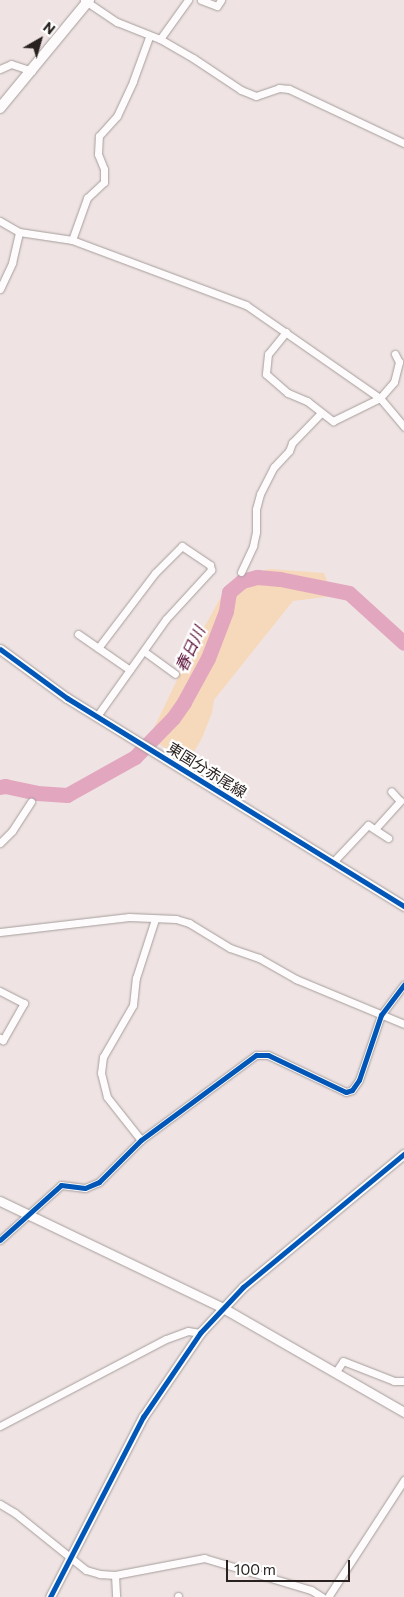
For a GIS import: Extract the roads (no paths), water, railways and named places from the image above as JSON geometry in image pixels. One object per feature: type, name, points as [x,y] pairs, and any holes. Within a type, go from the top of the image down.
[{"type":"main road","points":[[0,108],[87,1]]},
{"type":"street","points":[[160,39],[188,0]]},
{"type":"street","points":[[201,0],[217,6],[220,0]]},
{"type":"street","points":[[87,1],[117,22],[149,37],[160,39],[193,58],[241,90],[256,96],[279,88],[289,89],[404,143]]},
{"type":"street","points":[[72,240],[84,204],[104,182],[104,169],[98,154],[99,136],[117,116],[133,81],[149,37]]},
{"type":"street","points":[[0,69],[11,64],[32,71]]},
{"type":"street","points":[[0,221],[19,232],[72,240],[246,305],[380,398],[404,427]]},
{"type":"street","points":[[0,289],[12,263],[19,232]]},
{"type":"street","points":[[286,332],[268,354],[266,374],[288,392],[307,401],[321,414],[333,421],[380,398],[394,382],[399,362],[395,354]]},
{"type":"street","points":[[241,572],[253,546],[256,532],[256,510],[260,494],[274,467],[289,451],[292,443],[321,414]]},
{"type":"street","points":[[97,716],[145,652],[166,619],[211,570],[210,565],[182,546],[155,573],[98,648]]},
{"type":"street","points":[[78,634],[130,670]]},
{"type":"street","name":"東国分赤尾線","points":[[0,649],[67,698],[404,906]]},
{"type":"street","points":[[145,652],[174,674]]},
{"type":"street","points":[[375,829],[402,802],[391,791]]},
{"type":"street","points":[[0,843],[12,831],[32,802]]},
{"type":"street","points":[[333,862],[368,824],[388,838]]},
{"type":"street","points":[[0,932],[129,917],[176,919],[189,923],[230,948],[259,958],[296,979],[404,1024]]},
{"type":"street","points":[[141,1140],[107,1098],[101,1074],[103,1057],[133,1005],[136,978],[155,919]]},
{"type":"street","points":[[0,1240],[29,1216],[61,1185],[85,1188],[93,1186],[141,1140],[256,1055],[263,1054],[346,1092],[352,1090],[358,1080],[381,1015],[404,985]]},
{"type":"street","points":[[0,991],[24,1003],[3,1040],[0,1038]]},
{"type":"street","points":[[50,1597],[143,1417],[200,1333],[223,1308],[272,1262],[404,1154]]},
{"type":"street","points":[[0,1201],[223,1308],[404,1412]]},
{"type":"street","points":[[0,1426],[166,1339],[188,1331],[200,1333]]},
{"type":"street","points":[[335,1373],[342,1361],[394,1380],[404,1381]]},
{"type":"street","points":[[328,1597],[404,1480]]},
{"type":"street","points":[[0,1504],[15,1513],[86,1570],[100,1574],[115,1575],[204,1558],[310,1590],[322,1597]]},
{"type":"street","points":[[115,1575],[116,1597]]},
{"type":"waterway","name":"春日川","points":[[0,787],[5,786],[37,793],[67,795],[135,757],[173,718],[184,702],[208,658],[226,611],[229,592],[242,581],[257,577],[280,579],[349,593],[404,643]]}]
